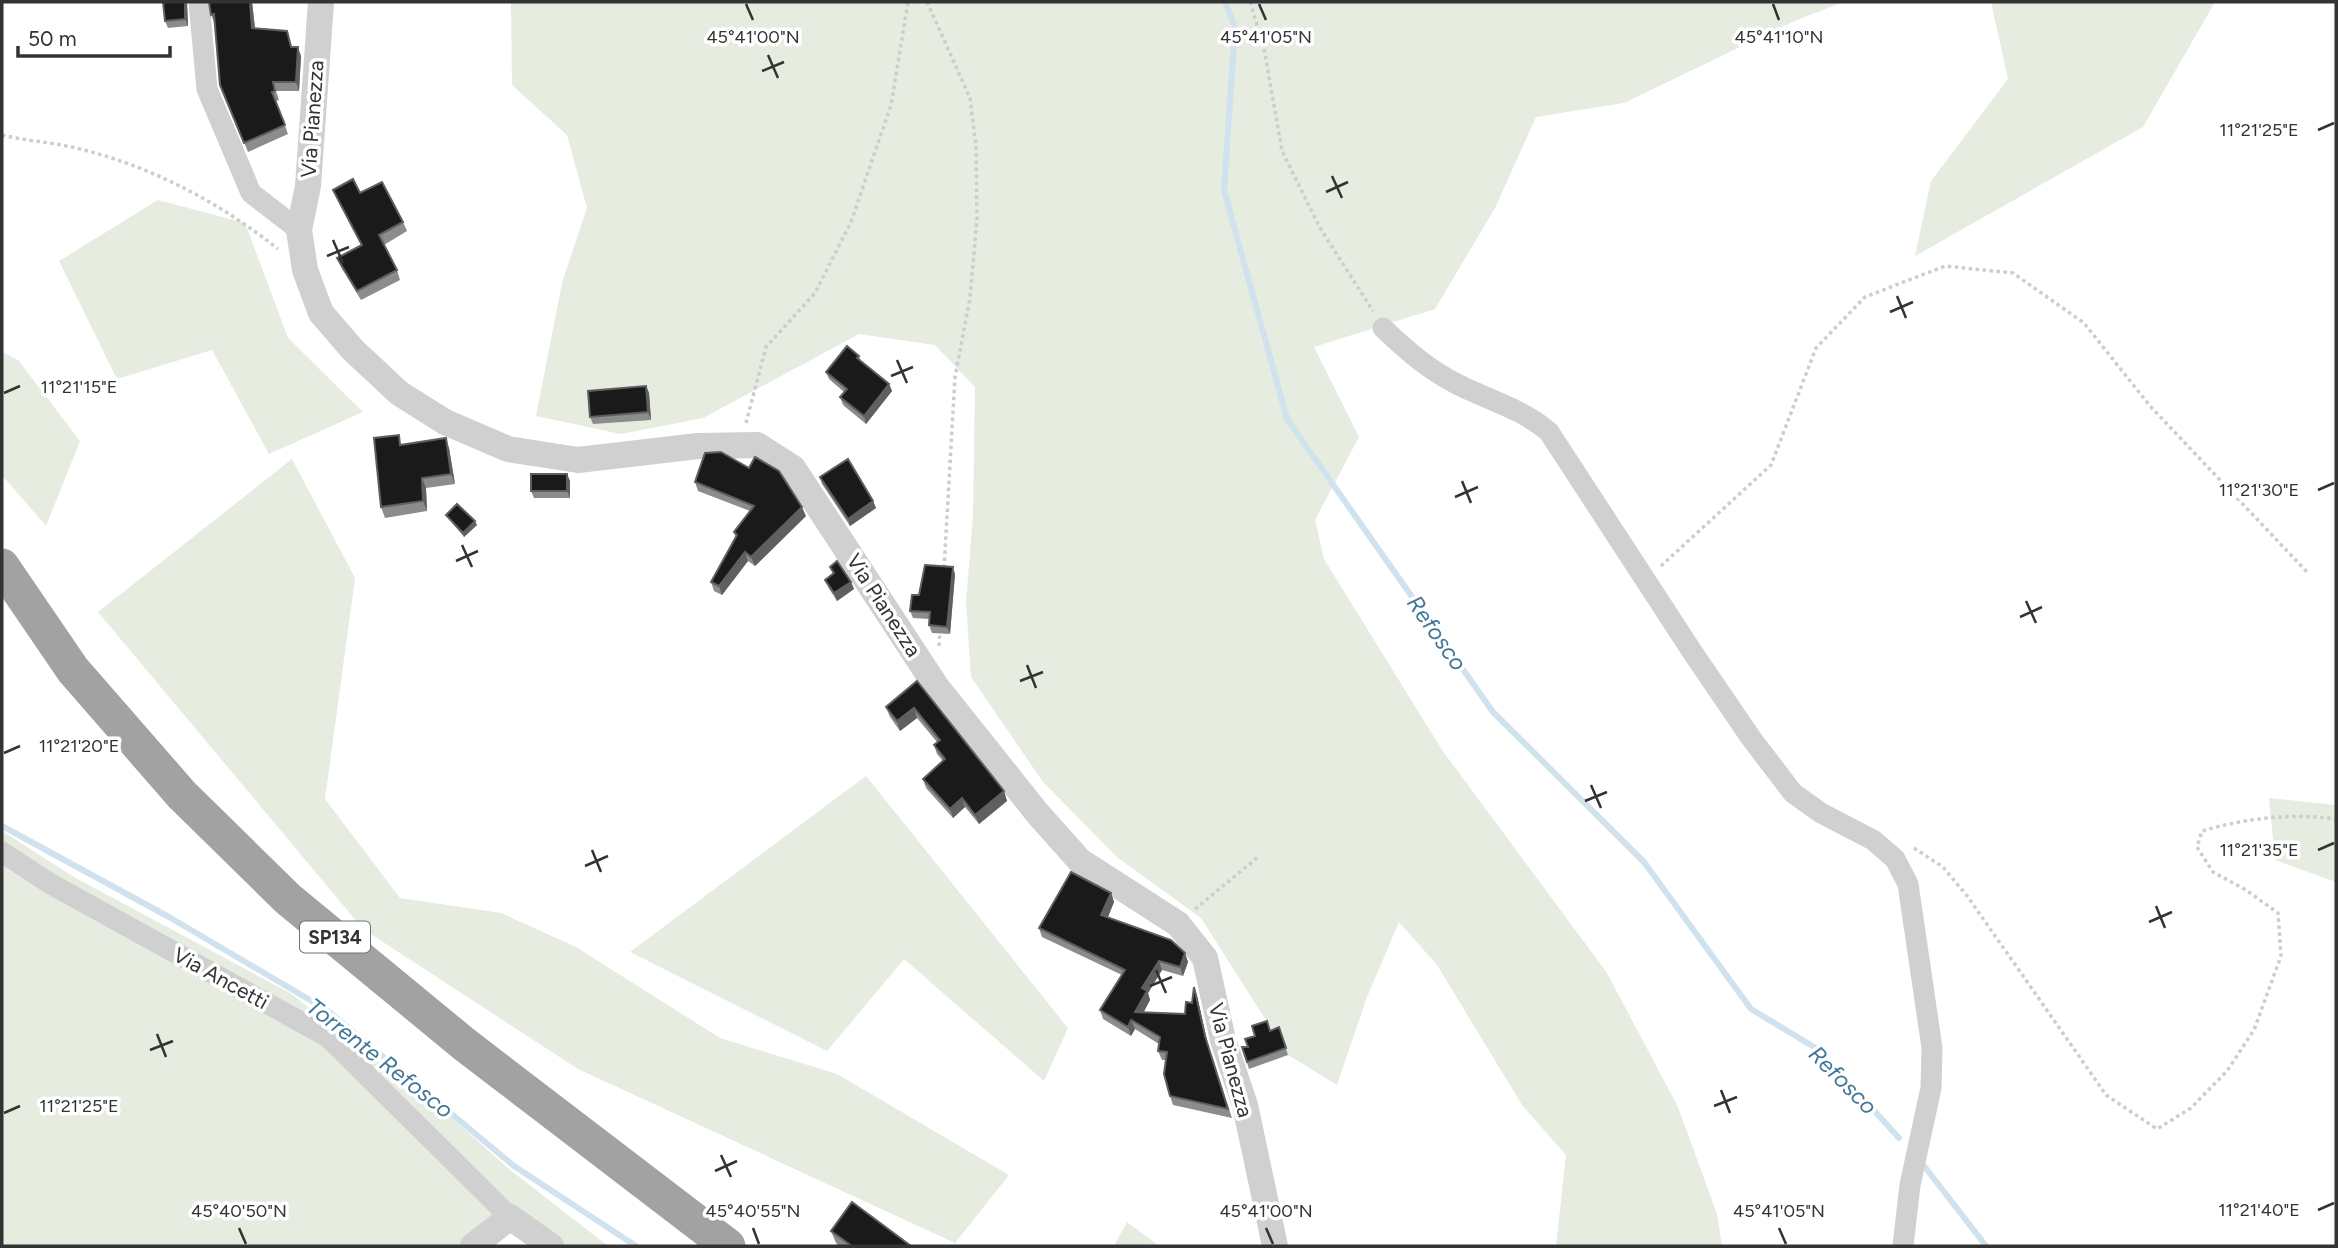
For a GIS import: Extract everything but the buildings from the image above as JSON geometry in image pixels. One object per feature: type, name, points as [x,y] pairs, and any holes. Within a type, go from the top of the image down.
[{"type":"highway","name":"SP134","points":[[2,566],[73,670],[182,795],[288,899],[464,1044],[728,1246]]},
{"type":"street","points":[[199,2],[207,89],[251,193],[299,230]]},
{"type":"street","name":"Via Pianezza","points":[[321,4],[308,186],[299,230],[305,270],[321,313],[353,350],[399,393],[445,422],[508,449],[578,460],[698,446],[757,445],[793,468],[936,686],[1038,814],[1080,861],[1178,924],[1205,958],[1223,1040],[1245,1105],[1275,1246]]},
{"type":"street","points":[[1383,328],[1413,357],[1456,384],[1535,419],[1549,432],[1751,738],[1793,793],[1821,813],[1873,840],[1895,859],[1908,884],[1931,1048],[1931,1088],[1910,1185],[1903,1246]]},
{"type":"street","name":"Via Ancetti","points":[[2,852],[49,883],[328,1037],[510,1217],[551,1246]]},
{"type":"street","points":[[473,1246],[510,1217]]},
{"type":"path","points":[[740,445],[766,347],[815,293],[852,222],[891,105],[908,2]]},
{"type":"path","points":[[927,2],[970,98],[976,146],[977,219],[970,298],[955,377],[943,576]]},
{"type":"path","points":[[1250,2],[1264,48],[1282,151],[1320,228],[1383,328]]},
{"type":"path","points":[[2,135],[77,148],[167,178],[245,223],[305,270]]},
{"type":"path","points":[[1648,580],[1771,465],[1816,348],[1866,297],[1945,266],[2013,273],[2084,323],[2150,406],[2307,572]]},
{"type":"path","points":[[936,686],[941,617]]},
{"type":"path","points":[[1914,848],[1943,867],[1968,897],[2106,1096],[2157,1129],[2191,1108],[2227,1070],[2254,1030],[2281,956],[2278,913],[2246,890],[2213,872],[2197,847],[2202,831],[2232,822],[2301,814],[2336,819]]},
{"type":"path","points":[[1178,924],[1256,858]]},
{"type":"shaded area","points":[[511,2],[1843,2],[1790,23],[1624,103],[1536,117],[1495,208],[1435,309],[1314,347],[1359,437],[1315,520],[1324,559],[1442,750],[1607,973],[1678,1107],[1717,1214],[1722,1246],[1556,1246],[1566,1155],[1522,1105],[1437,965],[1399,922],[1367,997],[1337,1085],[1288,1055],[1201,918],[1118,858],[1043,782],[971,677],[966,602],[973,516],[975,387],[935,345],[859,334],[703,418],[621,434],[536,416],[562,283],[587,208],[567,135],[512,85]]},
{"type":"shaded area","points":[[1991,2],[2215,2],[2143,127],[1915,256],[1931,181],[2008,79]]},
{"type":"shaded area","points":[[158,200],[245,223],[288,338],[363,412],[269,454],[212,350],[117,379],[59,261]]},
{"type":"shaded area","points":[[2,352],[18,360],[80,441],[46,526],[2,475]]},
{"type":"shaded area","points":[[292,459],[355,578],[325,799],[400,898],[501,913],[576,947],[720,1038],[837,1074],[1009,1175],[955,1243],[578,1069],[363,929],[98,612]]},
{"type":"shaded area","points":[[866,776],[1068,1028],[1044,1081],[904,959],[827,1051],[630,952]]},
{"type":"shaded area","points":[[2269,798],[2336,805],[2336,882],[2275,860]]},
{"type":"shaded area","points":[[2,831],[74,877],[290,993],[452,1118],[509,1169],[608,1246],[560,1246],[518,1219],[467,1246],[2,1246]]},
{"type":"shaded area","points":[[1127,1222],[1159,1246],[1114,1246]]},
{"type":"waterway","name":"Refosco","points":[[1225,2],[1235,27],[1224,190],[1287,419],[1493,712],[1644,862],[1751,1009],[1819,1050],[1899,1138]]},
{"type":"waterway","name":"Torrente Refosco","points":[[2,826],[169,917],[327,1010],[514,1166],[636,1246]]},
{"type":"waterway","name":"Refosco","points":[[1921,1162],[1986,1246]]}]
